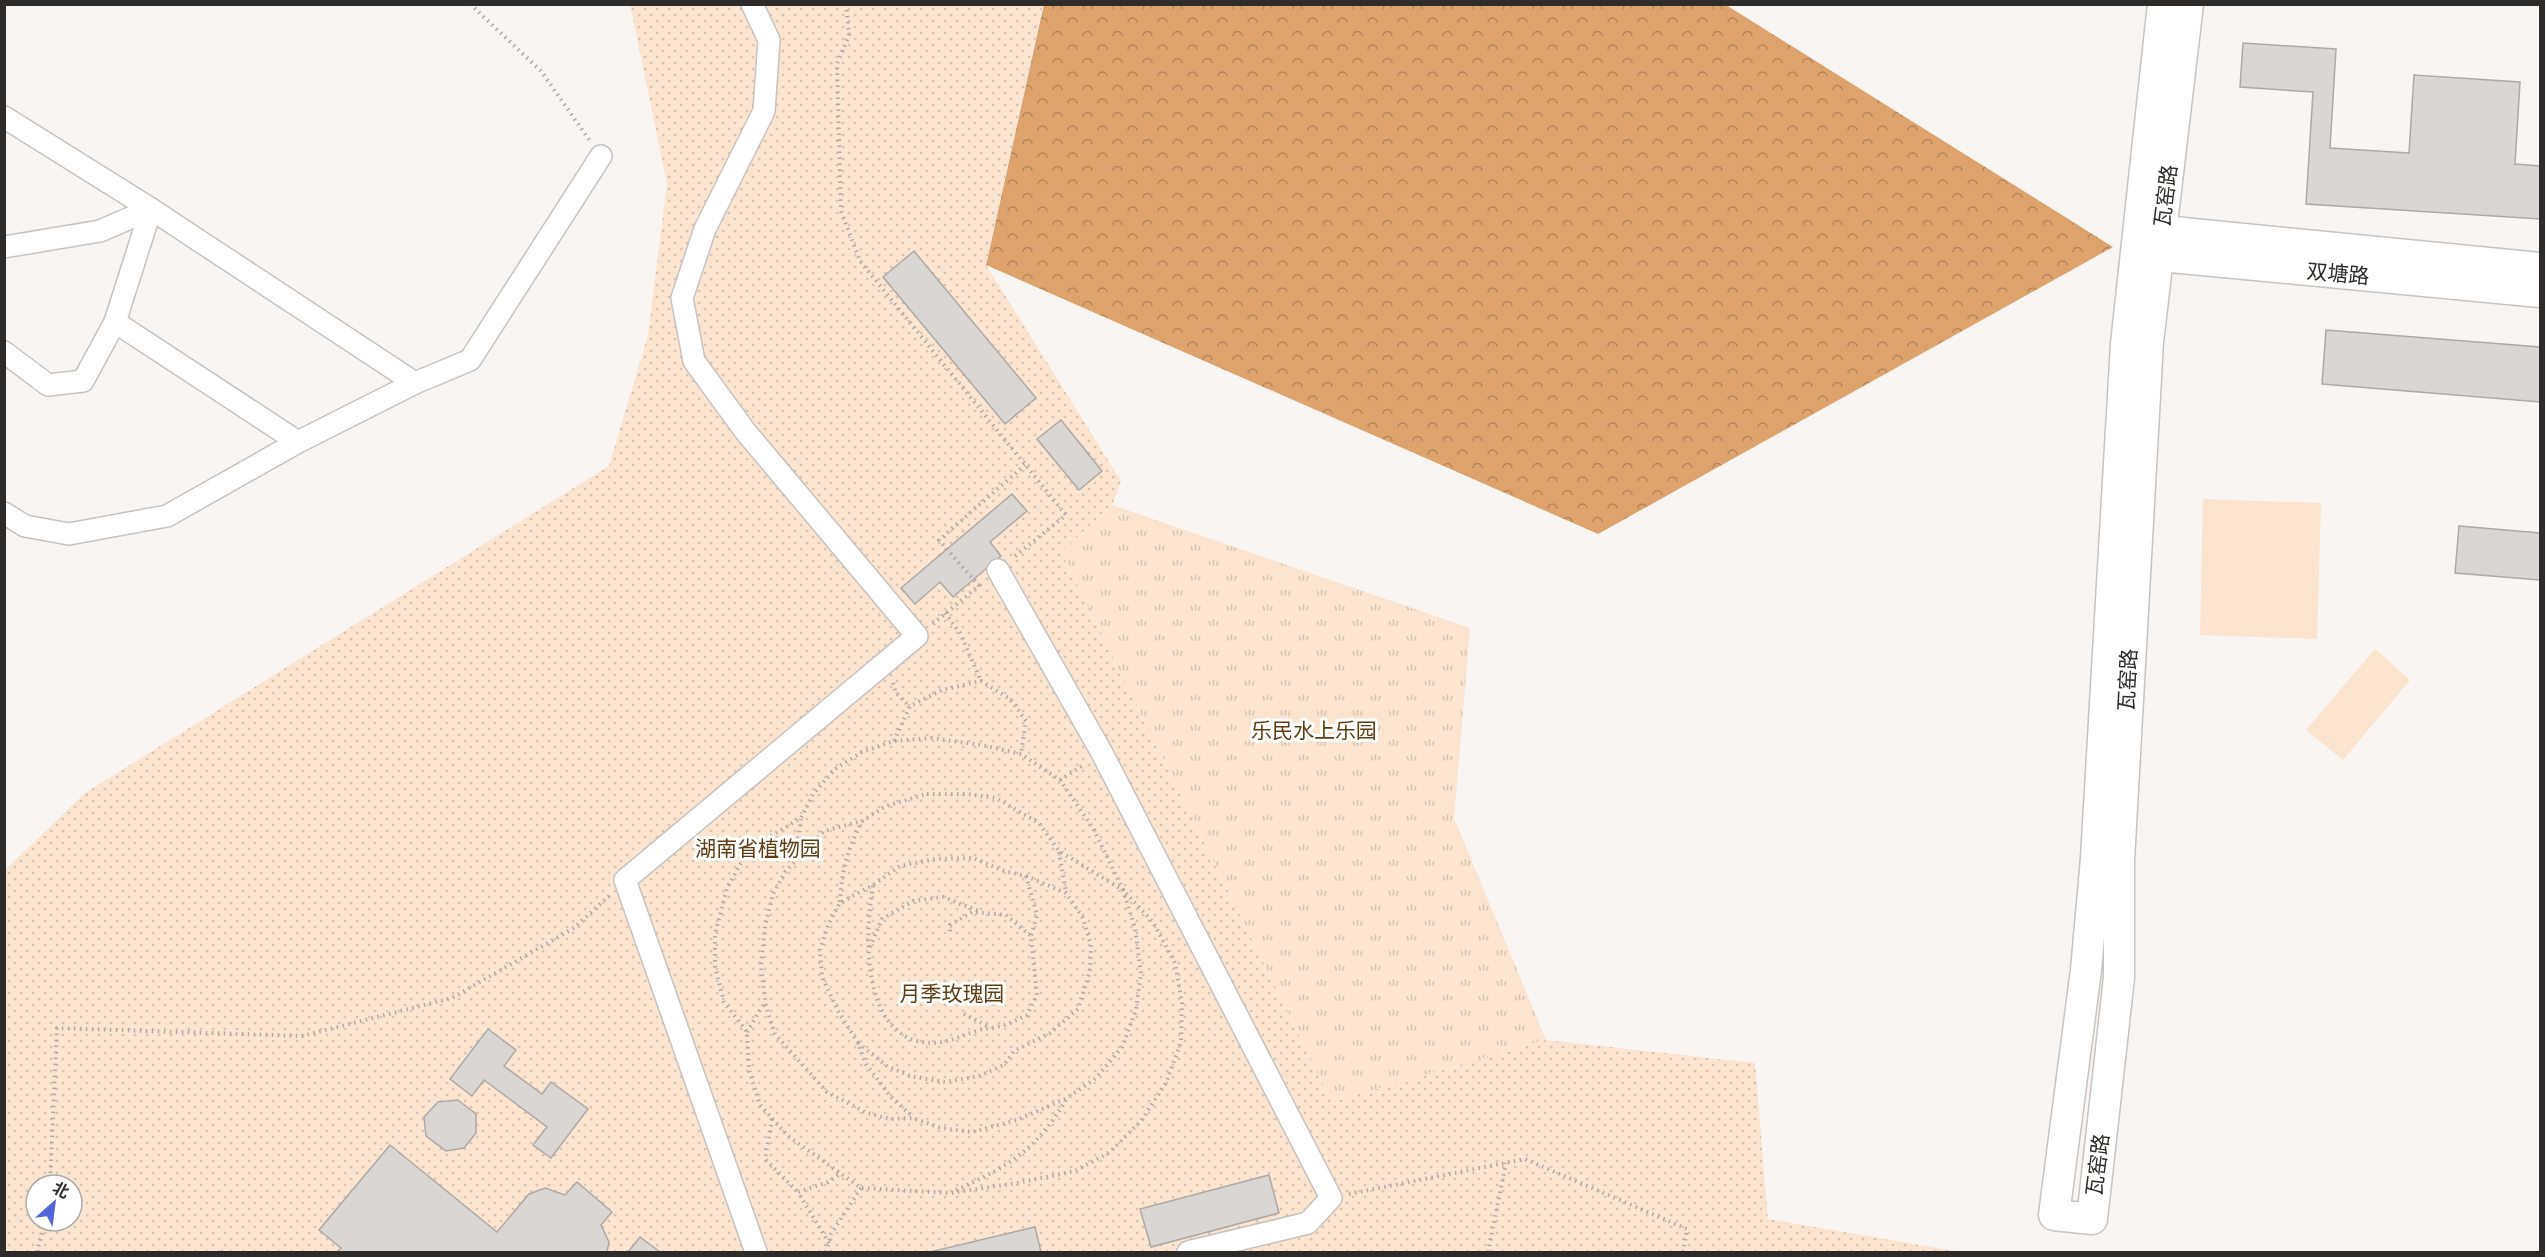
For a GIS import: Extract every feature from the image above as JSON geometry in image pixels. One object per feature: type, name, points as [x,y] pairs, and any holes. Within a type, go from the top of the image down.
[{"type":"main road","name":"瓦窑路","points":[[2163,4],[2149,242],[2148,342],[2119,861],[2119,978],[2092,1219],[2054,1215],[2090,934],[2100,800],[2126,344],[2149,242],[2188,4]]},
{"type":"main road","name":"双塘路","points":[[2149,242],[2541,268]]},
{"type":"main road","name":"双塘路","points":[[2149,242],[2541,292]]},
{"type":"street","points":[[752,4],[769,40],[764,111],[705,229],[682,298],[694,361],[745,431],[917,636],[625,880],[756,1252]]},
{"type":"street","points":[[4,117],[151,209],[415,383]]},
{"type":"street","points":[[4,513],[25,526],[69,534],[167,516],[298,442],[415,383],[470,360],[602,156]]},
{"type":"street","points":[[4,247],[100,231],[151,209]]},
{"type":"street","points":[[4,352],[48,385],[83,381],[115,322],[151,209]]},
{"type":"street","points":[[115,322],[298,442]]},
{"type":"street","points":[[998,570],[1102,753],[1331,1198],[1308,1223],[1188,1252]]},
{"type":"path","points":[[470,4],[541,71],[602,156]]},
{"type":"path","points":[[846,4],[849,35],[837,64],[841,211],[860,261],[1066,515],[917,636]]},
{"type":"path","points":[[979,586],[939,540],[1025,465]]},
{"type":"path","points":[[945,613],[960,633],[981,681],[1010,699],[1026,721],[1021,754]]},
{"type":"path","points":[[885,663],[896,693],[910,706]]},
{"type":"path","points":[[894,741],[910,706],[942,690],[981,681]]},
{"type":"path","points":[[765,1001],[747,1032],[749,1070],[760,1105],[788,1136],[861,1188],[950,1193],[1075,1171],[1110,1152],[1141,1121],[1166,1083],[1181,1042],[1182,1003],[1175,963],[1153,922],[1123,890],[1059,851],[1039,823],[996,798],[967,794],[927,794],[886,806],[862,821],[824,831],[784,872],[773,894],[765,926],[761,967],[765,1001],[775,1034],[827,1092],[867,1113],[890,1119],[913,1118],[941,1128],[972,1131],[1017,1120],[1067,1098],[1096,1078],[1122,1047],[1136,1010],[1141,973],[1135,928],[1123,890],[1093,828],[1060,780],[1021,754],[982,745],[931,738],[894,741],[862,752],[835,769],[813,794],[801,818],[796,858]]},
{"type":"path","points":[[1060,780],[1102,753]]},
{"type":"path","points":[[747,1032],[724,1002],[716,966],[715,934],[727,888],[741,863],[761,842],[801,818]]},
{"type":"path","points":[[862,821],[848,848],[843,869],[840,903],[828,925],[820,950],[822,977],[838,1011],[858,1043],[866,1064],[891,1097],[913,1118]]},
{"type":"path","points":[[858,1043],[887,1066],[910,1076],[945,1082],[979,1076],[1004,1065],[1014,1051],[1050,1033],[1078,1009],[1090,971],[1091,945],[1083,918],[1066,892],[1059,851]]},
{"type":"path","points":[[840,903],[873,885],[900,866],[936,859],[973,858],[1066,892]]},
{"type":"path","points":[[873,885],[867,916],[871,980],[882,1013],[899,1033],[918,1041],[951,1042],[1027,1015],[1037,995],[1031,936],[1037,915],[1026,876]]},
{"type":"path","points":[[51,1173],[57,1028],[302,1036],[452,998],[574,928],[625,880]]},
{"type":"path","points":[[870,948],[882,919],[913,901],[943,897],[985,913]]},
{"type":"path","points":[[950,935],[951,925],[972,912],[1006,915],[1031,936]]},
{"type":"path","points":[[964,1014],[992,1028]]},
{"type":"path","points":[[950,1193],[994,1173],[1021,1155],[1050,1127],[1067,1098]]},
{"type":"path","points":[[772,1119],[765,1159],[798,1192],[829,1243]]},
{"type":"path","points":[[1331,1198],[1525,1159],[1687,1229],[1683,1252]]},
{"type":"path","points":[[1488,1252],[1506,1162]]},
{"type":"path","points":[[798,1192],[828,1182],[840,1174]]},
{"type":"path","points":[[826,1252],[831,1234],[861,1188]]},
{"type":"path","points":[[37,1252],[42,1233]]},
{"type":"green space","name":"湖南省植物园","points":[[630,4],[1043,5],[986,265],[1121,481],[1112,505],[1061,552],[1332,1102],[1546,1040],[1755,1063],[1768,1219],[1961,1252],[5,1252],[5,870],[85,793],[609,466],[648,335],[667,184]]},
{"type":"green space","points":[[1044,4],[1726,5],[2113,247],[1598,534],[986,265]]},
{"type":"green space","points":[[2203,499],[2321,503],[2317,639],[2200,635]]},
{"type":"green space","name":"乐民水上乐园","points":[[1112,505],[1470,628],[1454,818],[1546,1040],[1332,1102],[1061,552]]},
{"type":"green space","points":[[2375,649],[2410,680],[2343,760],[2306,730]]},
{"type":"building","points":[[2243,43],[2336,49],[2330,148],[2409,153],[2414,75],[2520,82],[2515,164],[2540,166],[2540,219],[2306,204],[2313,92],[2240,87]]},
{"type":"building","points":[[914,251],[1036,398],[1005,424],[883,277]]},
{"type":"building","points":[[2326,330],[2540,347],[2540,402],[2322,384]]},
{"type":"building","points":[[1061,420],[1102,471],[1079,490],[1037,439]]},
{"type":"building","points":[[1012,494],[1027,511],[990,542],[1001,556],[953,597],[940,582],[915,604],[901,588]]},
{"type":"building","points":[[2459,526],[2540,533],[2540,580],[2455,573]]},
{"type":"building","points":[[488,1029],[516,1050],[504,1066],[542,1094],[551,1082],[588,1109],[551,1158],[533,1145],[547,1127],[484,1080],[472,1096],[450,1079]]},
{"type":"building","points":[[458,1100],[476,1114],[476,1133],[464,1148],[446,1151],[426,1136],[424,1117],[438,1102]]},
{"type":"building","points":[[390,1145],[497,1232],[529,1194],[545,1188],[565,1195],[577,1182],[612,1212],[601,1225],[609,1242],[607,1252],[337,1252],[341,1248],[319,1230]]},
{"type":"building","points":[[1269,1175],[1279,1213],[1151,1247],[1140,1209]]},
{"type":"building","points":[[1035,1227],[1041,1252],[930,1252]]},
{"type":"building","points":[[640,1237],[660,1252],[628,1252]]},
{"type":"park label","name":"月季玫瑰园","points":[[952,994]]}]
